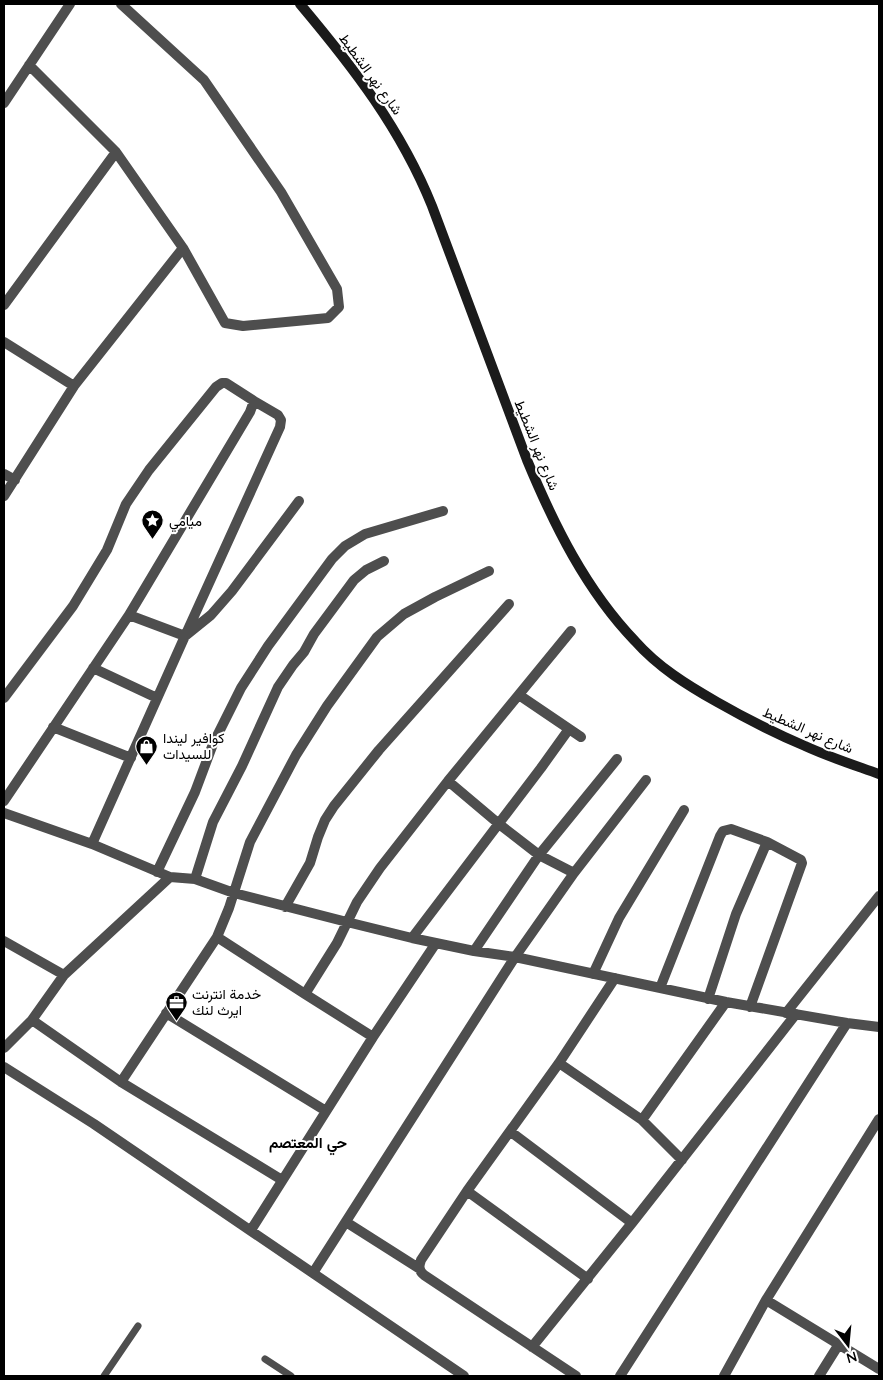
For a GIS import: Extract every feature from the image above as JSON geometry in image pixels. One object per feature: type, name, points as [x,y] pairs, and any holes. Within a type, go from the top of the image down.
[{"type":"main road","name":"شارع نهر الشطيط","points":[[300,4],[362,82],[394,130],[422,181],[540,491],[579,567],[611,614],[650,656],[696,690],[780,735],[836,759],[879,774]]},
{"type":"street","points":[[4,103],[70,4]]},
{"type":"street","points":[[29,66],[116,152],[183,248],[225,323],[243,326],[328,318],[339,307],[337,289],[281,192],[204,80],[121,4]]},
{"type":"street","points":[[4,305],[116,152]]},
{"type":"street","points":[[4,496],[74,386],[183,248]]},
{"type":"street","points":[[4,342],[74,386]]},
{"type":"street","points":[[4,698],[74,606],[107,550],[126,504],[149,470],[216,386],[226,383],[278,414],[281,424],[92,844]]},
{"type":"street","points":[[4,801],[129,615],[250,412],[254,401]]},
{"type":"street","points":[[4,474],[14,480]]},
{"type":"street","points":[[185,636],[211,615],[232,591],[299,502]]},
{"type":"street","points":[[157,872],[195,792],[212,744],[241,688],[268,646],[332,559],[345,546],[365,534],[443,511]]},
{"type":"street","points":[[195,879],[213,822],[242,766],[278,687],[354,580],[366,570],[384,561]]},
{"type":"street","points":[[121,1082],[217,937],[229,908],[250,842],[296,755],[327,706],[377,637],[404,614],[490,571]]},
{"type":"street","points":[[285,907],[310,862],[325,820],[334,806],[379,750],[509,604]]},
{"type":"street","points":[[129,615],[185,636]]},
{"type":"street","points":[[305,994],[337,944],[357,902],[380,868],[448,781],[571,631]]},
{"type":"street","points":[[93,668],[157,698]]},
{"type":"street","points":[[518,695],[581,737]]},
{"type":"street","points":[[54,727],[131,758]]},
{"type":"street","points":[[412,938],[570,729]]},
{"type":"street","points":[[474,951],[539,855],[616,759]]},
{"type":"street","points":[[313,1273],[515,957],[574,873],[646,780]]},
{"type":"street","points":[[448,781],[539,855],[574,873]]},
{"type":"street","points":[[594,974],[619,918],[684,810]]},
{"type":"street","points":[[4,813],[92,844],[170,877],[195,879],[234,893],[285,907],[412,938],[474,951],[515,957],[708,999],[879,1027]]},
{"type":"street","points":[[660,988],[720,836],[723,831],[731,829],[768,842],[801,860],[802,863],[750,1007]]},
{"type":"street","points":[[708,999],[736,914],[768,842]]},
{"type":"street","points":[[4,1048],[32,1020],[64,975],[170,877]]},
{"type":"street","points":[[532,1347],[682,1160],[879,896]]},
{"type":"street","points":[[217,937],[374,1036]]},
{"type":"street","points":[[4,941],[64,975]]},
{"type":"street","points":[[251,1230],[374,1036],[436,943]]},
{"type":"street","points":[[420,1270],[421,1260],[467,1191],[559,1063],[615,978]]},
{"type":"street","points":[[642,1120],[726,1002]]},
{"type":"street","points":[[166,1013],[326,1111]]},
{"type":"street","points":[[32,1020],[121,1082],[282,1180]]},
{"type":"street","points":[[620,1376],[847,1023]]},
{"type":"street","points":[[559,1063],[642,1120],[682,1160]]},
{"type":"street","points":[[4,1066],[94,1124],[464,1376]]},
{"type":"street","points":[[724,1376],[766,1300],[879,1118]]},
{"type":"street","points":[[510,1132],[632,1223]]},
{"type":"street","points":[[467,1191],[588,1279]]},
{"type":"street","points":[[346,1222],[576,1376]]},
{"type":"street","points":[[766,1300],[879,1369]]},
{"type":"street","points":[[819,1376],[839,1344]]},
{"type":"lane","points":[[104,1376],[138,1326]]},
{"type":"lane","points":[[265,1359],[291,1376]]},
{"type":"place","name":"ميامي","points":[[153,540]]},
{"type":"place","name":"كوافير ليندا للسيدات","points":[[147,765]]},
{"type":"place","name":"خدمة انترنت ايرث لنك","points":[[176,1021]]},
{"type":"district","name":"حي المعتصم","points":[[308,1143]]}]
